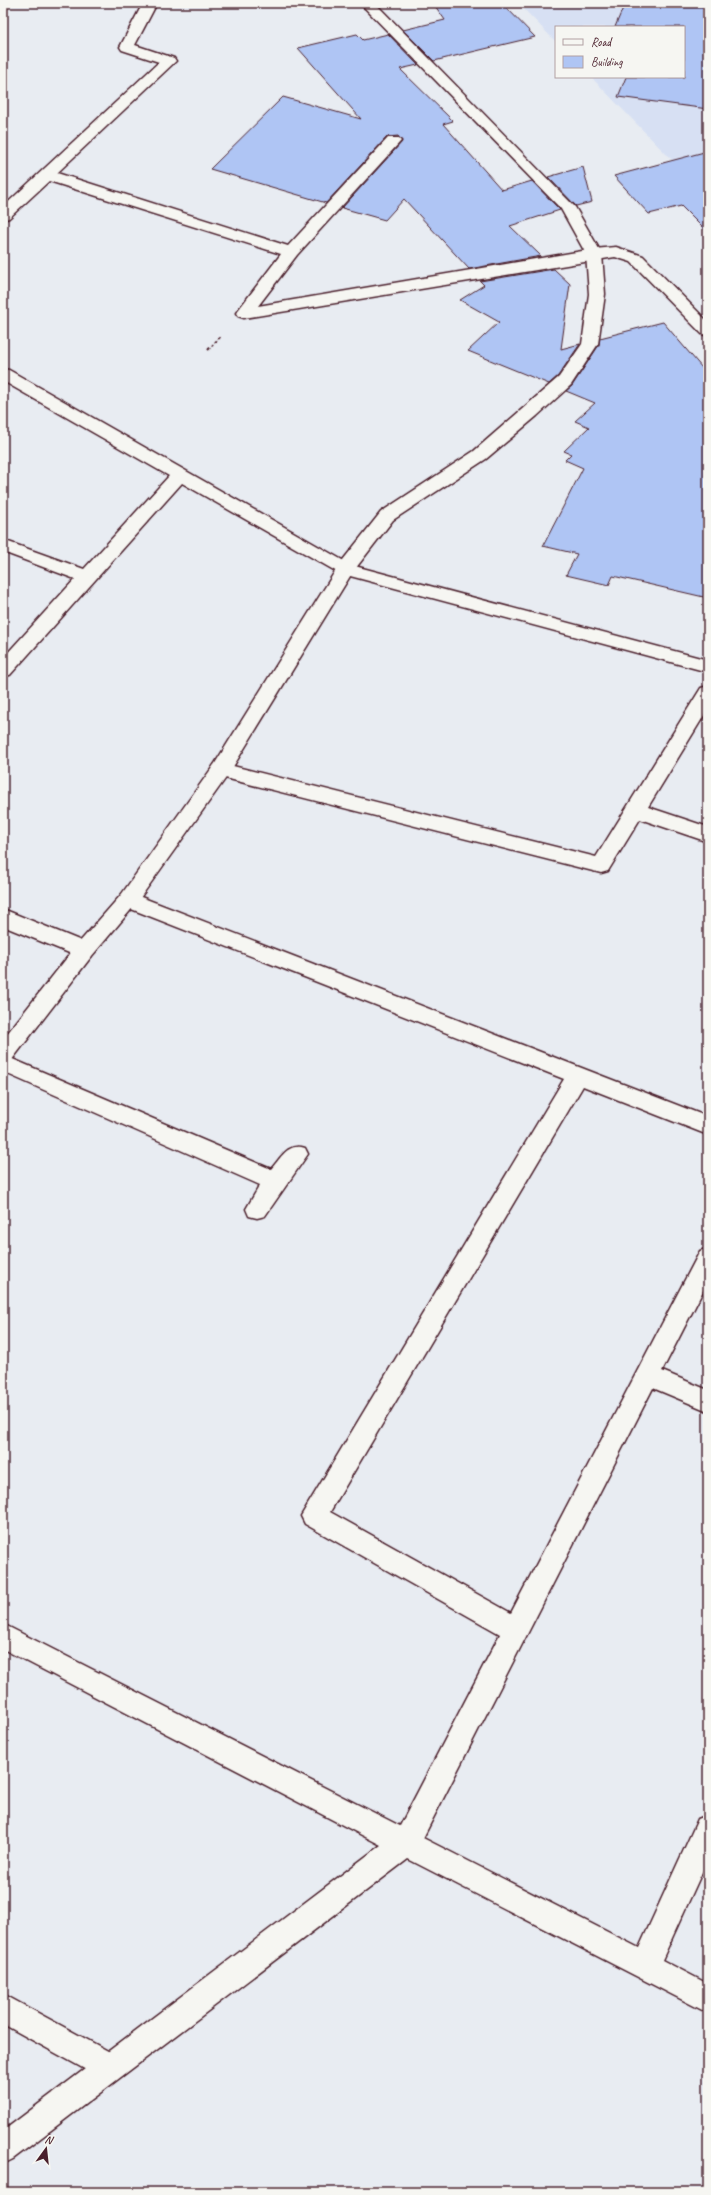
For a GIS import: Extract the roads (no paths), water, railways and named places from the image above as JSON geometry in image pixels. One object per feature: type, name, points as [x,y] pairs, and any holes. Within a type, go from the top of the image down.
[{"type":"street","points":[[3,215],[169,61],[127,47],[150,3]]},
{"type":"street","points":[[3,1055],[84,951],[128,900],[221,770],[345,569],[387,516],[480,455],[565,381],[590,344],[597,294],[594,254],[567,207],[367,3]]},
{"type":"street","points":[[393,141],[291,252],[244,312],[594,254],[616,252],[637,259],[708,331]]},
{"type":"street","points":[[46,175],[291,252]]},
{"type":"street","points":[[3,374],[179,476],[345,569],[708,666]]},
{"type":"street","points":[[3,670],[179,476]]},
{"type":"street","points":[[3,546],[87,578]]},
{"type":"street","points":[[221,770],[601,866],[708,693]]},
{"type":"street","points":[[636,810],[708,835]]},
{"type":"street","points":[[128,900],[708,1126]]},
{"type":"street","points":[[3,917],[84,951]]},
{"type":"street","points":[[3,1063],[275,1181]]},
{"type":"street","points":[[517,1630],[314,1516],[578,1075]]},
{"type":"street","points":[[257,1209],[275,1181],[297,1154]]},
{"type":"street","points":[[3,2149],[109,2067],[406,1843],[708,1258]]},
{"type":"street","points":[[647,1375],[708,1401]]},
{"type":"street","points":[[3,1636],[708,1999]]},
{"type":"street","points":[[646,1967],[708,1828]]},
{"type":"street","points":[[3,2008],[109,2067]]}]
